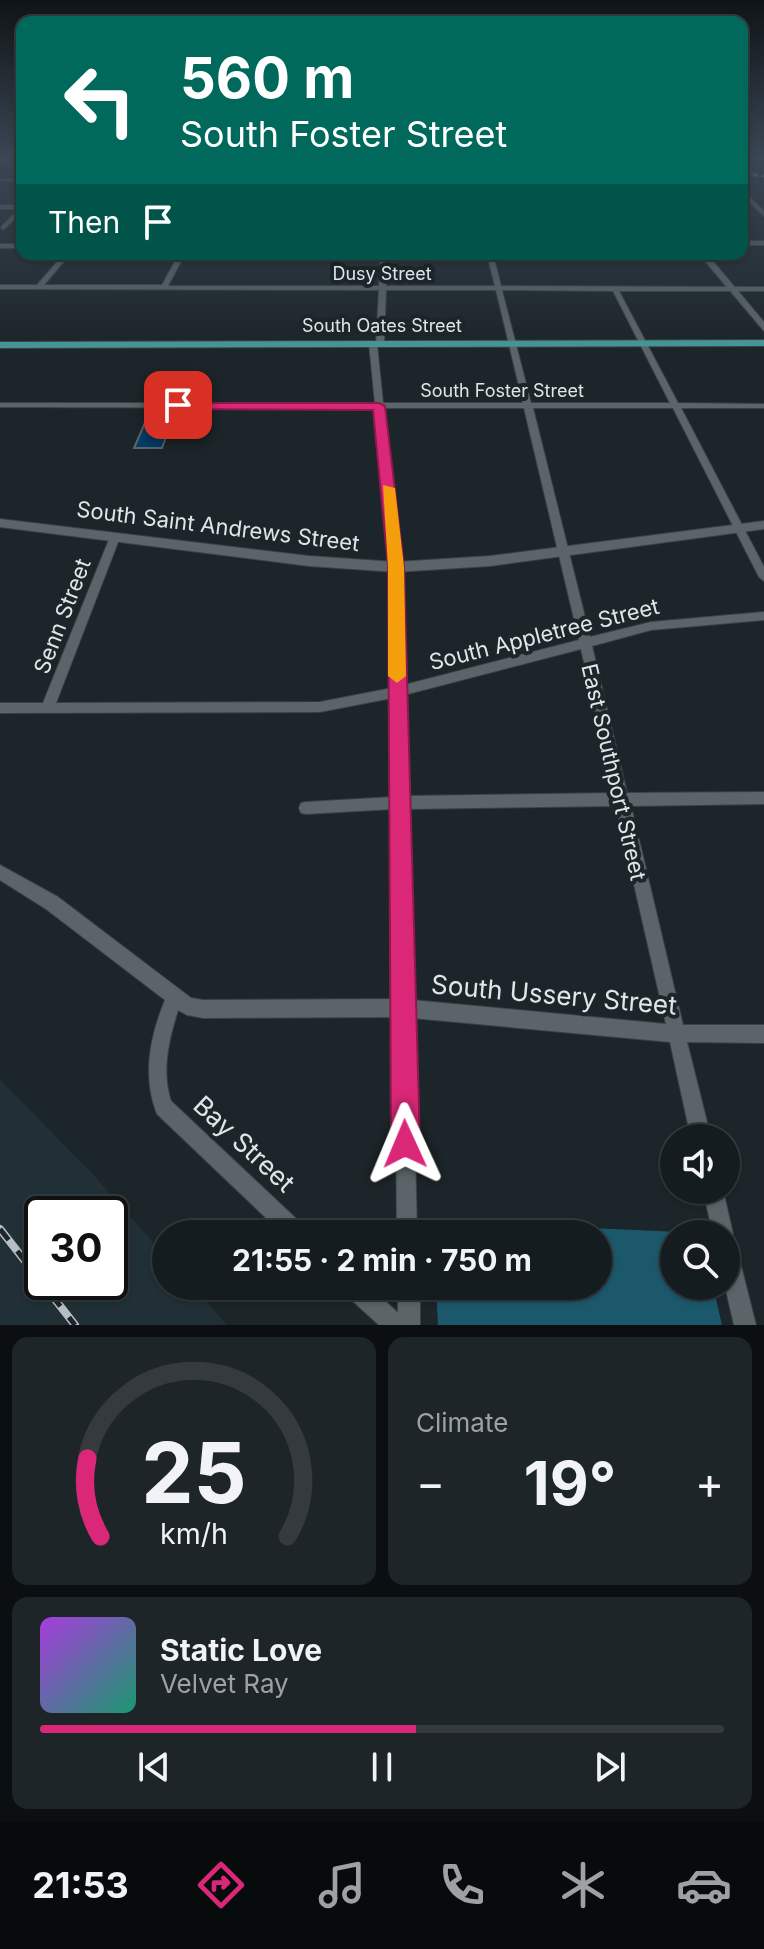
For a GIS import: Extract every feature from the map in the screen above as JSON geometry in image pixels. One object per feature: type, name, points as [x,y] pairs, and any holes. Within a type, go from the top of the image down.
[{"type":"main road","name":"South Oates Street","points":[[0,345],[764,343]]},
{"type":"street","points":[[3,228],[10,221]]},
{"type":"street","points":[[39,287],[62,260]]},
{"type":"street","points":[[164,287],[179,260]]},
{"type":"street","points":[[383,260],[377,344],[379,406],[396,567],[407,1220]]},
{"type":"street","name":"East Southport Street","points":[[492,260],[564,551],[698,1124]]},
{"type":"street","points":[[708,260],[764,328]]},
{"type":"street","name":"Dusy Street","points":[[0,287],[764,289]]},
{"type":"street","points":[[615,289],[764,577]]},
{"type":"street","name":"South Foster Street","points":[[0,405],[764,406]]},
{"type":"street","name":"South Saint Andrews Street","points":[[0,523],[339,564],[396,567],[463,564],[764,525]]},
{"type":"street","name":"Senn Street","points":[[47,709],[115,537]]},
{"type":"street","name":"South Appletree Street","points":[[0,708],[294,709],[349,703],[669,623],[764,616]]},
{"type":"street","points":[[306,808],[764,798]]},
{"type":"street","name":"South Ussery Street","points":[[0,872],[52,903],[174,998],[203,1009],[402,1008],[676,1033],[764,1034]]},
{"type":"street","name":"Bay Street","points":[[174,998],[165,1023],[157,1076],[158,1092],[164,1107],[283,1220]]},
{"type":"street","points":[[368,1300],[395,1325]]},
{"type":"street","points":[[409,1300],[409,1325]]},
{"type":"street","points":[[739,1300],[745,1325]]},
{"type":"shaded area","points":[[0,1080],[112,1196],[24,1196],[24,1300],[128,1300],[128,1214],[152,1241],[152,1300],[205,1300],[227,1325],[0,1325]]},
{"type":"shaded area","points":[[612,1229],[660,1231],[660,1300],[716,1300],[722,1325],[438,1325],[437,1300],[612,1300]]},
{"type":"building","points":[[147,418],[173,418],[162,448],[134,448]]},
{"type":"railway","points":[[0,1229],[75,1325]]},
{"type":"slow traffic","points":[[388,488],[396,567],[397,676]]},
{"type":"route","points":[[178,405],[379,406],[396,567],[405,1144]]}]
